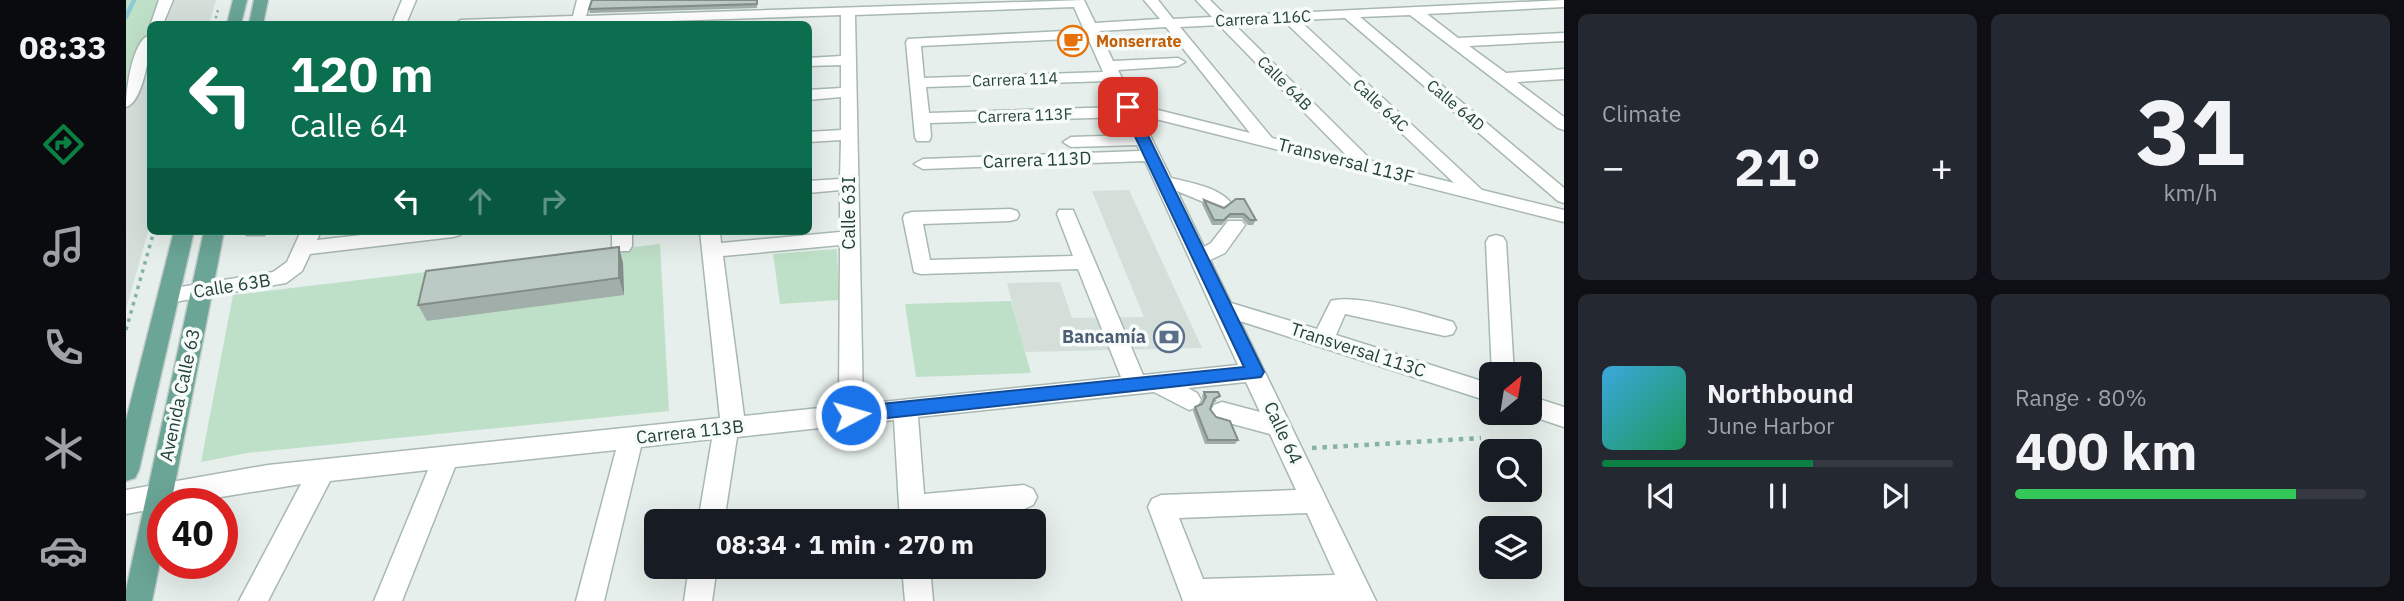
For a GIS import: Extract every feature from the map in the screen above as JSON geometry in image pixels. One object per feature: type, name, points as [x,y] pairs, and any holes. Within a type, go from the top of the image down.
[{"type":"main road","points":[[235,21],[240,0]]},
{"type":"main road","points":[[257,21],[261,0]]},
{"type":"main road","name":"Avenida Calle 63","points":[[126,470],[183,235]]},
{"type":"main road","name":"Avenida Calle 63","points":[[161,488],[213,235]]},
{"type":"main road","name":"Avenida Calle 63","points":[[138,601],[147,556]]},
{"type":"street","points":[[157,21],[166,0]]},
{"type":"street","points":[[400,21],[409,0]]},
{"type":"street","points":[[578,21],[584,0]]},
{"type":"street","points":[[1151,0],[1266,141]]},
{"type":"street","name":"Calle 64B","points":[[1203,0],[1367,166]]},
{"type":"street","name":"Calle 64C","points":[[1261,0],[1475,193]]},
{"type":"street","name":"Calle 64D","points":[[1316,0],[1339,14],[1564,197]]},
{"type":"street","points":[[1381,0],[1395,12]]},
{"type":"street","points":[[686,21],[766,13],[1077,1]]},
{"type":"street","name":"Calle 64","points":[[1077,1],[1359,595]]},
{"type":"street","name":"Carrera 116C","points":[[917,83],[913,42],[1169,23],[1413,11],[1445,4],[1558,2]]},
{"type":"street","name":"Calle 63I","points":[[848,11],[851,415]]},
{"type":"street","points":[[1413,11],[1562,121]]},
{"type":"street","points":[[1455,42],[1564,37]]},
{"type":"street","points":[[126,102],[147,47]]},
{"type":"street","points":[[812,62],[848,60]]},
{"type":"street","name":"Carrera 114","points":[[917,83],[1110,71],[1178,62]]},
{"type":"street","points":[[1503,78],[1564,74]]},
{"type":"street","points":[[917,83],[923,137]]},
{"type":"street","points":[[812,95],[849,92]]},
{"type":"street","name":"Transversal 113F","points":[[1129,109],[1564,215]]},
{"type":"street","name":"Carrera 113F","points":[[921,118],[1129,109]]},
{"type":"street","points":[[812,137],[849,135]]},
{"type":"street","points":[[1071,142],[1147,148]]},
{"type":"street","name":"Carrera 113D","points":[[923,164],[1147,148]]},
{"type":"street","points":[[1163,182],[1198,191],[1223,204]]},
{"type":"street","points":[[812,187],[849,184]]},
{"type":"street","points":[[1066,214],[1086,262],[1147,384],[1189,400]]},
{"type":"street","points":[[1010,215],[912,218],[921,267],[1086,262]]},
{"type":"street","points":[[1199,257],[1218,248],[1235,225]]},
{"type":"street","points":[[308,240],[389,235]]},
{"type":"street","points":[[713,509],[729,428],[711,240],[850,238]]},
{"type":"street","name":"Calle 63B","points":[[168,296],[279,278],[295,266],[308,240]]},
{"type":"street","points":[[1496,242],[1502,362]]},
{"type":"street","points":[[1322,338],[1338,306],[1357,307],[1444,328]]},
{"type":"street","name":"Transversal 113C","points":[[1224,308],[1479,390]]},
{"type":"street","name":"Carrera 113B","points":[[200,488],[251,478],[1255,372]]},
{"type":"street","points":[[905,409],[913,509]]},
{"type":"street","points":[[1542,410],[1564,417]]},
{"type":"street","points":[[1222,412],[1281,427]]},
{"type":"street","points":[[590,601],[631,438]]},
{"type":"street","points":[[388,601],[446,457]]},
{"type":"street","points":[[253,601],[322,471]]},
{"type":"street","points":[[946,509],[1024,497]]},
{"type":"street","name":"Carrera 113B","points":[[126,502],[147,498]]},
{"type":"street","points":[[1315,501],[1161,508],[1194,593],[1279,589],[1359,595]]},
{"type":"street","points":[[698,601],[701,579]]},
{"type":"street","points":[[917,579],[919,601]]},
{"type":"path","points":[[126,330],[153,235]]},
{"type":"path","points":[[1295,458],[1309,448],[1481,438]]},
{"type":"shaded area","points":[[126,0],[216,0],[210,21],[147,21],[147,235],[126,309]]},
{"type":"shaded area","points":[[1129,190],[1202,348],[1025,352],[1007,283],[1060,282],[1072,318],[1144,317],[1092,191]]},
{"type":"green space","points":[[126,0],[161,0],[153,21],[147,21],[147,35],[126,88]]},
{"type":"green space","points":[[660,244],[669,411],[247,453],[201,462],[233,295]]},
{"type":"green space","points":[[837,249],[839,300],[780,304],[773,254]]},
{"type":"green space","points":[[1011,301],[1031,373],[916,377],[905,304]]},
{"type":"building","points":[[592,0],[757,0],[757,4],[589,9]]},
{"type":"building","points":[[1236,199],[1244,199],[1256,220],[1250,220],[1244,214],[1230,214],[1224,220],[1214,220],[1204,200],[1224,208]]},
{"type":"building","points":[[619,247],[619,278],[418,305],[426,271]]},
{"type":"building","points":[[1204,392],[1218,392],[1220,396],[1214,399],[1210,409],[1216,417],[1230,421],[1238,440],[1208,440],[1195,407],[1202,404],[1206,397]]},
{"type":"waterway","points":[[126,17],[134,0]]},
{"type":"place","name":"Monserrate","points":[[1073,41]]},
{"type":"place","name":"Bancamía","points":[[1169,337]]},
{"type":"route","points":[[851,415],[1255,372],[1128,107]]}]
